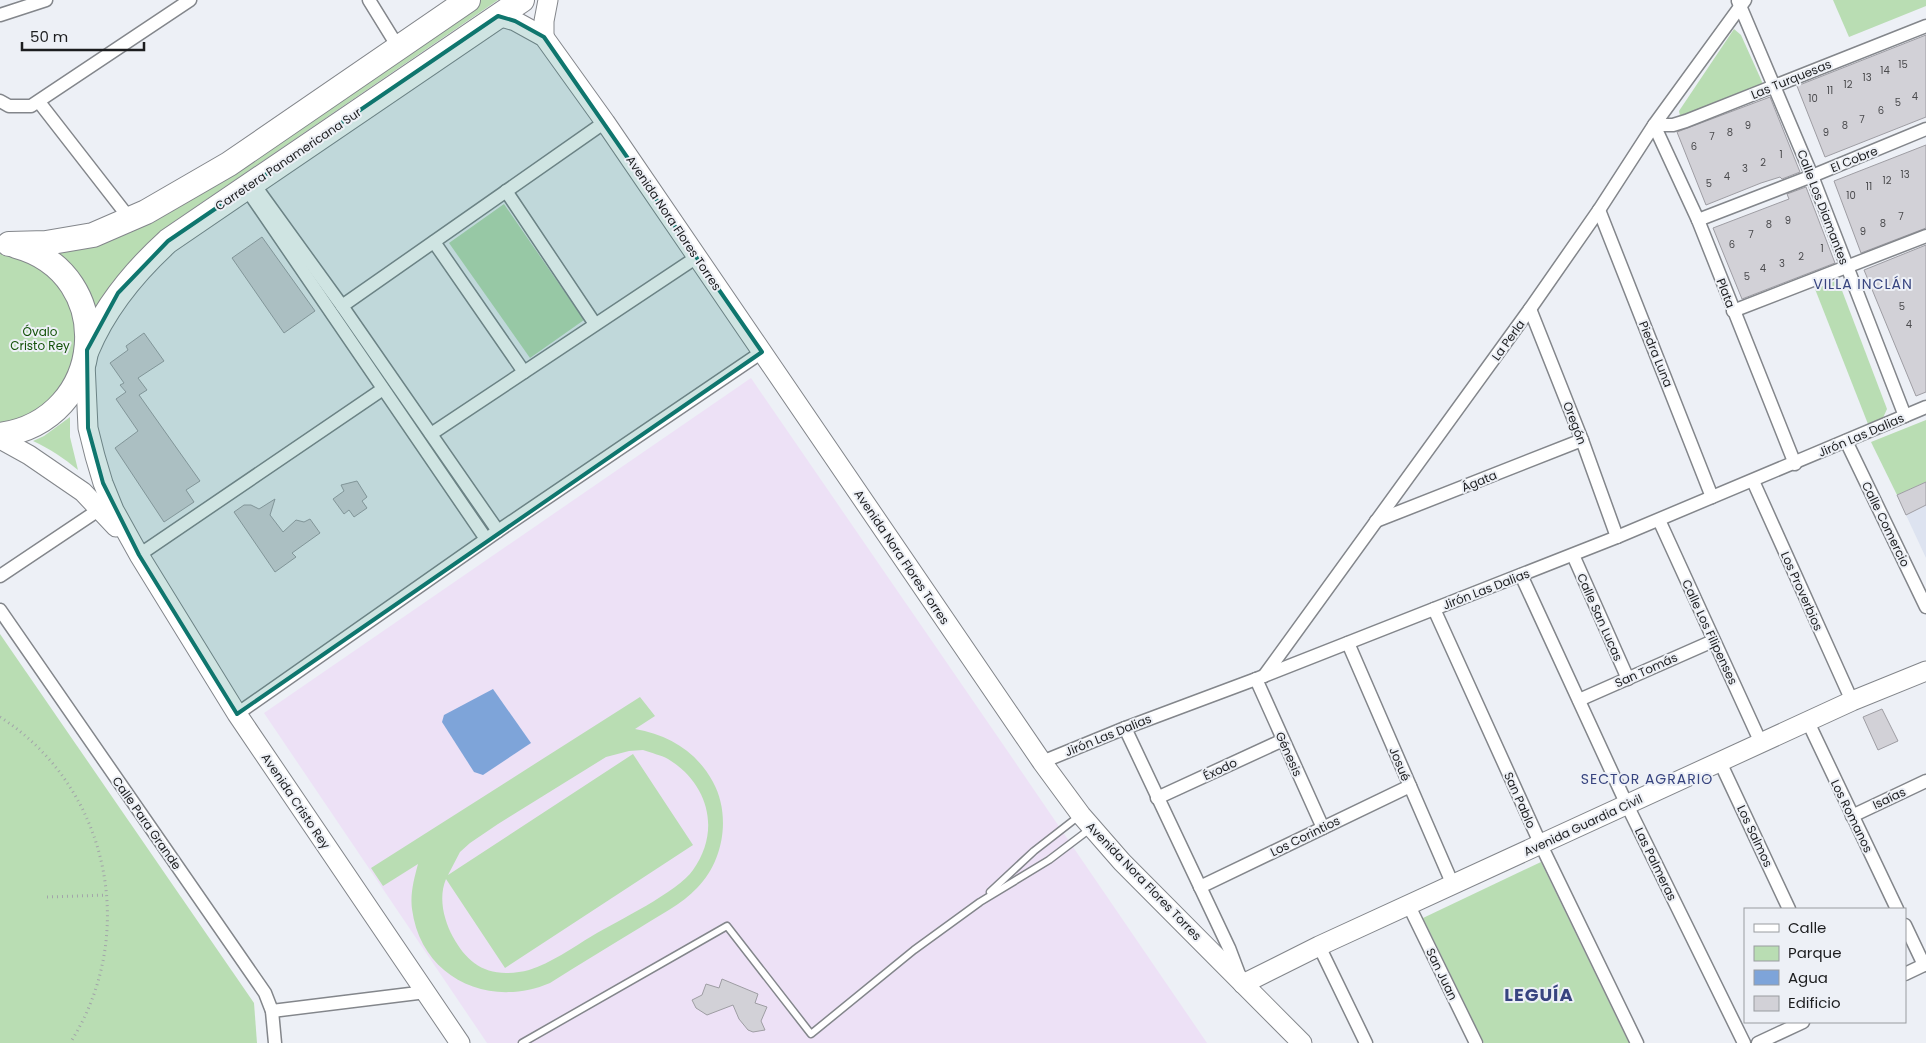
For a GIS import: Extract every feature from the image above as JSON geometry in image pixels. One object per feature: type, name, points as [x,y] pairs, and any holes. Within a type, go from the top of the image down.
[{"type":"highway","points":[[5,243],[46,243],[93,235],[146,212],[229,164],[468,0]]},
{"type":"highway","name":"Carretera Panamericana Sur","points":[[86,355],[94,334],[118,293],[149,258],[168,241],[522,0]]},
{"type":"highway","points":[[0,434],[15,432],[35,425],[53,413],[68,398],[75,386],[86,355],[86,318],[81,303],[64,276],[39,255],[25,248],[5,243]]},
{"type":"street","points":[[0,15],[46,0]]},
{"type":"street","points":[[0,101],[9,106],[22,107],[31,106],[39,102],[190,0]]},
{"type":"street","points":[[369,0],[398,47]]},
{"type":"street","points":[[544,37],[544,21],[548,0]]},
{"type":"street","name":"Calle Los Diamantes","points":[[1741,2],[1773,86],[1812,176],[1846,269],[1905,416]]},
{"type":"street","name":"La Perla","points":[[1260,678],[1530,309],[1599,210],[1654,125],[1741,2]]},
{"type":"street","name":"Avenida Nora Flores Torres","points":[[498,16],[515,21],[544,37],[605,122],[1042,762],[1086,821],[1122,862],[1302,1043]]},
{"type":"street","name":"Las Turquesas","points":[[1654,125],[1672,125],[1686,122],[1926,26]]},
{"type":"street","points":[[39,102],[130,220]]},
{"type":"street","points":[[342,306],[605,122]]},
{"type":"street","name":"Plata","points":[[1654,125],[1698,220],[1794,464]]},
{"type":"street","name":"El Cobre","points":[[1698,220],[1926,129]]},
{"type":"street","points":[[250,185],[342,306],[498,531]]},
{"type":"street","points":[[250,185],[383,389],[486,539]]},
{"type":"street","points":[[506,191],[595,324]]},
{"type":"street","name":"Piedra Luna","points":[[1599,210],[1712,497]]},
{"type":"street","points":[[1733,311],[1846,269],[1926,236]]},
{"type":"street","points":[[434,242],[524,372]]},
{"type":"street","points":[[431,434],[697,257]]},
{"type":"street","name":"Oregón","points":[[1530,309],[1582,440],[1617,537]]},
{"type":"street","points":[[237,714],[486,539],[762,352]]},
{"type":"street","name":"Avenida Cristo Rey","points":[[86,355],[88,428],[103,483],[114,510],[139,555],[237,714],[460,1043]]},
{"type":"street","points":[[139,555],[383,389]]},
{"type":"street","name":"Jirón Las Dalias","points":[[1042,762],[1617,537],[1926,408]]},
{"type":"street","name":"Avenida Cristo Rey","points":[[0,439],[29,455],[83,492],[139,555]]},
{"type":"street","name":"Ágata","points":[[1376,521],[1582,440]]},
{"type":"street","name":"Calle Comercio","points":[[1846,441],[1926,607]]},
{"type":"street","name":"Los Proverbios","points":[[1753,481],[1852,702]]},
{"type":"street","points":[[0,576],[100,509]]},
{"type":"street","name":"Calle Los Filipenses","points":[[1659,520],[1761,743]]},
{"type":"street","name":"Calle San Lucas","points":[[1573,554],[1628,678]]},
{"type":"street","name":"Las Palmeras","points":[[1521,575],[1627,805],[1744,1043]]},
{"type":"street","name":"San Pablo","points":[[1434,609],[1541,845],[1637,1043]]},
{"type":"street","name":"Calle Para Grande","points":[[0,610],[265,993],[272,1011],[275,1043]]},
{"type":"street","name":"San Tomás","points":[[1580,700],[1713,641]]},
{"type":"street","name":"Josué","points":[[1348,643],[1453,885]]},
{"type":"street","name":"Avenida Guardia Civil","points":[[1243,984],[1318,946],[1409,906],[1761,743],[1926,671]]},
{"type":"street","name":"Génesis","points":[[1260,678],[1283,740],[1323,828]]},
{"type":"street","name":"Los Romanos","points":[[1808,722],[1897,908]]},
{"type":"street","points":[[1125,728],[1229,948],[1243,984]]},
{"type":"street","name":"Éxodo","points":[[1158,798],[1283,740]]},
{"type":"street","name":"Los Salmos","points":[[1720,762],[1789,908]]},
{"type":"street","name":"Isaías","points":[[1852,816],[1926,781]]},
{"type":"street","name":"Los Corintios","points":[[1200,887],[1410,786]]},
{"type":"street","name":"San Juan","points":[[1409,906],[1476,1043]]},
{"type":"street","points":[[1906,927],[1925,965],[1906,974]]},
{"type":"street","points":[[1318,946],[1366,1043]]},
{"type":"street","points":[[272,1011],[426,992]]},
{"type":"street","points":[[1765,1042],[1801,1023]]},
{"type":"lane","points":[[980,902],[1034,851],[1086,821]]},
{"type":"lane","points":[[522,1043],[726,926],[811,1034],[914,950],[980,902],[1049,860],[1086,821]]},
{"type":"path","points":[[0,717],[14,726],[38,747],[71,787],[84,810],[95,837],[102,863],[107,895],[104,950],[99,981],[80,1027],[70,1043]]},
{"type":"path","points":[[47,897],[107,895]]},
{"type":"highlighted area","points":[[498,16],[515,21],[544,37],[762,352],[237,714],[139,555],[103,483],[88,428],[87,350],[118,293],[168,241]]},
{"type":"shaded area","points":[[751,378],[1207,1043],[487,1043],[264,713]]},
{"type":"shaded area","points":[[1926,505],[1926,558],[1906,515]]},
{"type":"green space","points":[[469,0],[498,0],[175,221],[156,237],[96,317],[48,251],[74,249]]},
{"type":"green space","points":[[1833,0],[1926,0],[1926,6],[1849,37]]},
{"type":"green space","points":[[1734,29],[1741,35],[1763,84],[1680,116],[1679,111]]},
{"type":"green space","points":[[504,204],[584,320],[530,358],[449,243]]},
{"type":"green space","name":"Óvalo Cristo Rey","points":[[0,249],[53,274],[78,319],[74,371],[42,412],[0,426]]},
{"type":"green space","points":[[1838,280],[1887,409],[1882,420],[1868,424],[1815,289]]},
{"type":"green space","points":[[70,417],[70,437],[78,470],[57,454],[33,441],[44,436]]},
{"type":"green space","points":[[1926,420],[1926,482],[1897,495],[1871,442]]},
{"type":"green space","points":[[0,634],[254,1003],[257,1043],[0,1043]]},
{"type":"green space","points":[[640,697],[655,716],[635,729],[659,735],[690,753],[713,782],[719,795],[722,809],[722,837],[719,851],[706,877],[691,894],[550,983],[527,990],[504,992],[482,989],[462,982],[444,970],[429,953],[418,933],[412,909],[412,892],[418,864],[383,886],[371,868]],"holes":[[[643,750],[668,759],[682,769],[693,781],[701,795],[706,809],[708,824],[707,840],[702,855],[693,870],[685,879],[661,897],[537,967],[515,973],[497,972],[481,967],[468,958],[453,937],[443,909],[442,894],[446,879],[505,968],[693,845],[633,754],[448,875],[460,852],[498,824],[606,757],[629,751]]]},
{"type":"green space","points":[[1541,862],[1629,1043],[1484,1043],[1423,918]]},
{"type":"water","points":[[493,689],[531,743],[483,775],[474,772],[442,722],[444,715]]},
{"type":"building","points":[[1926,35],[1926,117],[1825,157],[1797,86]]},
{"type":"building","points":[[1770,97],[1800,172],[1782,179],[1780,177],[1761,183],[1706,205],[1677,132]]},
{"type":"building","points":[[1926,145],[1926,228],[1861,253],[1834,181]]},
{"type":"building","points":[[1806,187],[1835,263],[1742,299],[1713,228],[1789,199],[1787,194]]},
{"type":"building","points":[[262,237],[315,311],[284,333],[232,258]]},
{"type":"building","points":[[1926,245],[1926,392],[1916,396],[1864,270]]},
{"type":"building","points":[[144,333],[164,361],[138,378],[147,390],[139,395],[200,481],[186,490],[194,502],[164,522],[115,448],[138,431],[116,399],[126,392],[120,385],[124,383],[110,363],[128,350],[126,346]]},
{"type":"building","points":[[357,481],[367,497],[362,501],[367,508],[354,517],[349,510],[344,514],[333,499],[344,491],[341,485]]},
{"type":"building","points":[[1926,482],[1926,505],[1906,515],[1897,495]]},
{"type":"building","points":[[275,499],[270,515],[283,532],[296,520],[304,522],[310,519],[320,533],[292,553],[296,557],[275,572],[234,512],[244,505],[251,505],[259,509]]},
{"type":"building","points":[[1882,709],[1898,741],[1878,750],[1863,717]]},
{"type":"building","points":[[722,979],[758,994],[755,1003],[767,1007],[761,1021],[765,1030],[753,1032],[748,1030],[739,1019],[733,1005],[707,1015],[696,1008],[692,1000],[702,995],[706,984],[719,988]]},
{"type":"district","name":"VILLA INCLÁN","points":[[1863,284]]},
{"type":"district","name":"SECTOR AGRARIO","points":[[1647,779]]},
{"type":"district","name":"LEGUÍA","points":[[1539,994]]}]
